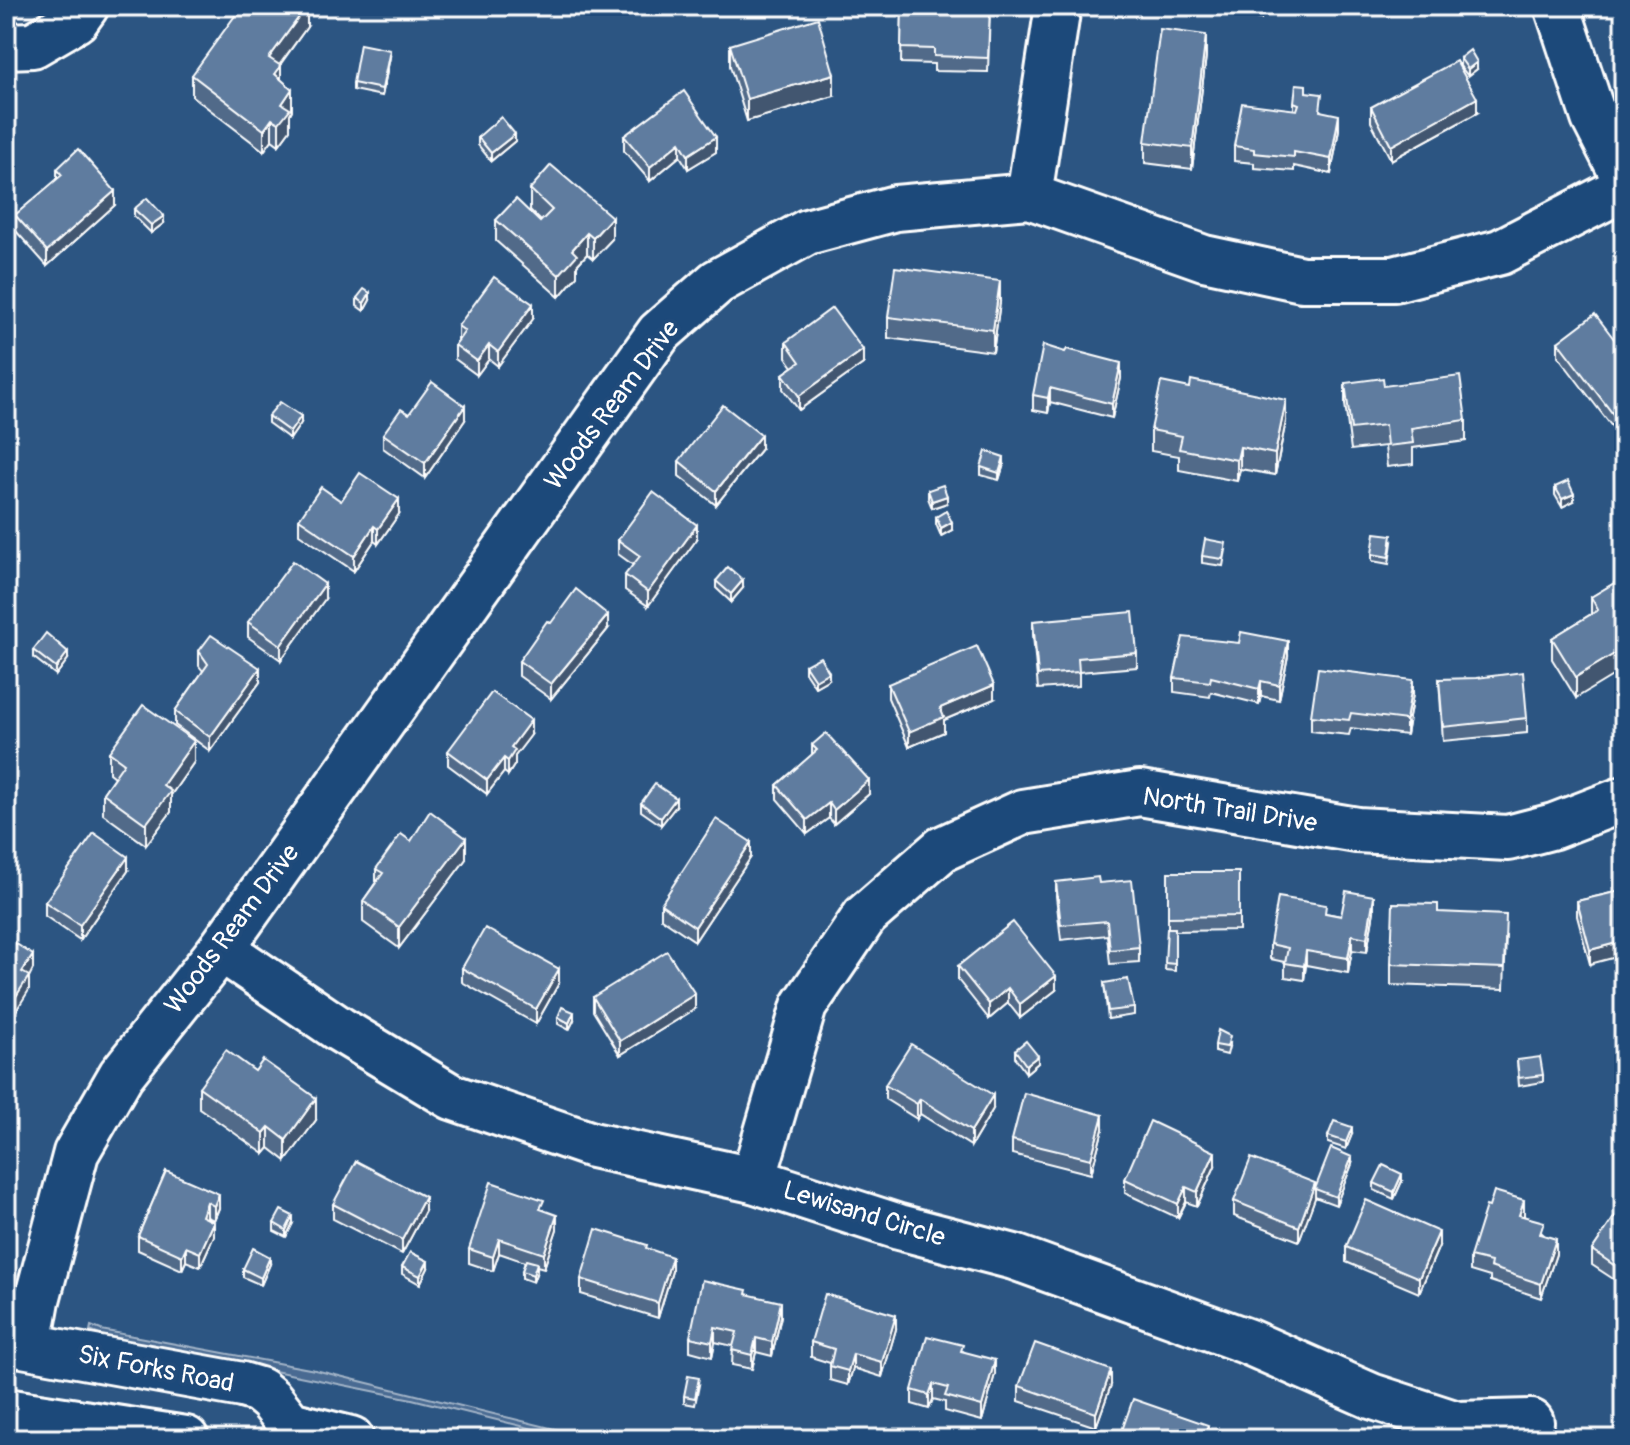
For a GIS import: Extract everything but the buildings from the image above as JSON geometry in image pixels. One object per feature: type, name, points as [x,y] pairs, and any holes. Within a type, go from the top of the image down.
[{"type":"street","points":[[6,46],[33,45],[76,20],[86,6]]},
{"type":"street","points":[[1029,196],[1058,6]]},
{"type":"street","points":[[1557,6],[1594,118],[1624,177]]},
{"type":"street","name":"Woods Ream Drive","points":[[18,1343],[37,1300],[76,1153],[121,1075],[221,949],[659,333],[717,282],[807,232],[896,208],[1029,196],[1204,258],[1302,279],[1394,279],[1500,252],[1624,188]]},
{"type":"street","name":"North Trail Drive","points":[[753,1180],[804,1006],[865,916],[942,849],[1023,812],[1140,793],[1357,830],[1508,838],[1554,826],[1624,799]]},
{"type":"street","name":"Lewisand Circle","points":[[221,949],[339,1029],[452,1097],[592,1145],[753,1180],[899,1227],[1014,1257],[1246,1341],[1371,1396],[1457,1424],[1531,1422]]},
{"type":"street","name":"Six Forks Road","points":[[18,1343],[251,1388],[271,1400],[276,1432],[351,1439]]},
{"type":"street","points":[[6,1411],[186,1439]]},
{"type":"shaded area","points":[[91,1326],[315,1370],[595,1439],[574,1439],[412,1399],[102,1336],[90,1331]]}]
